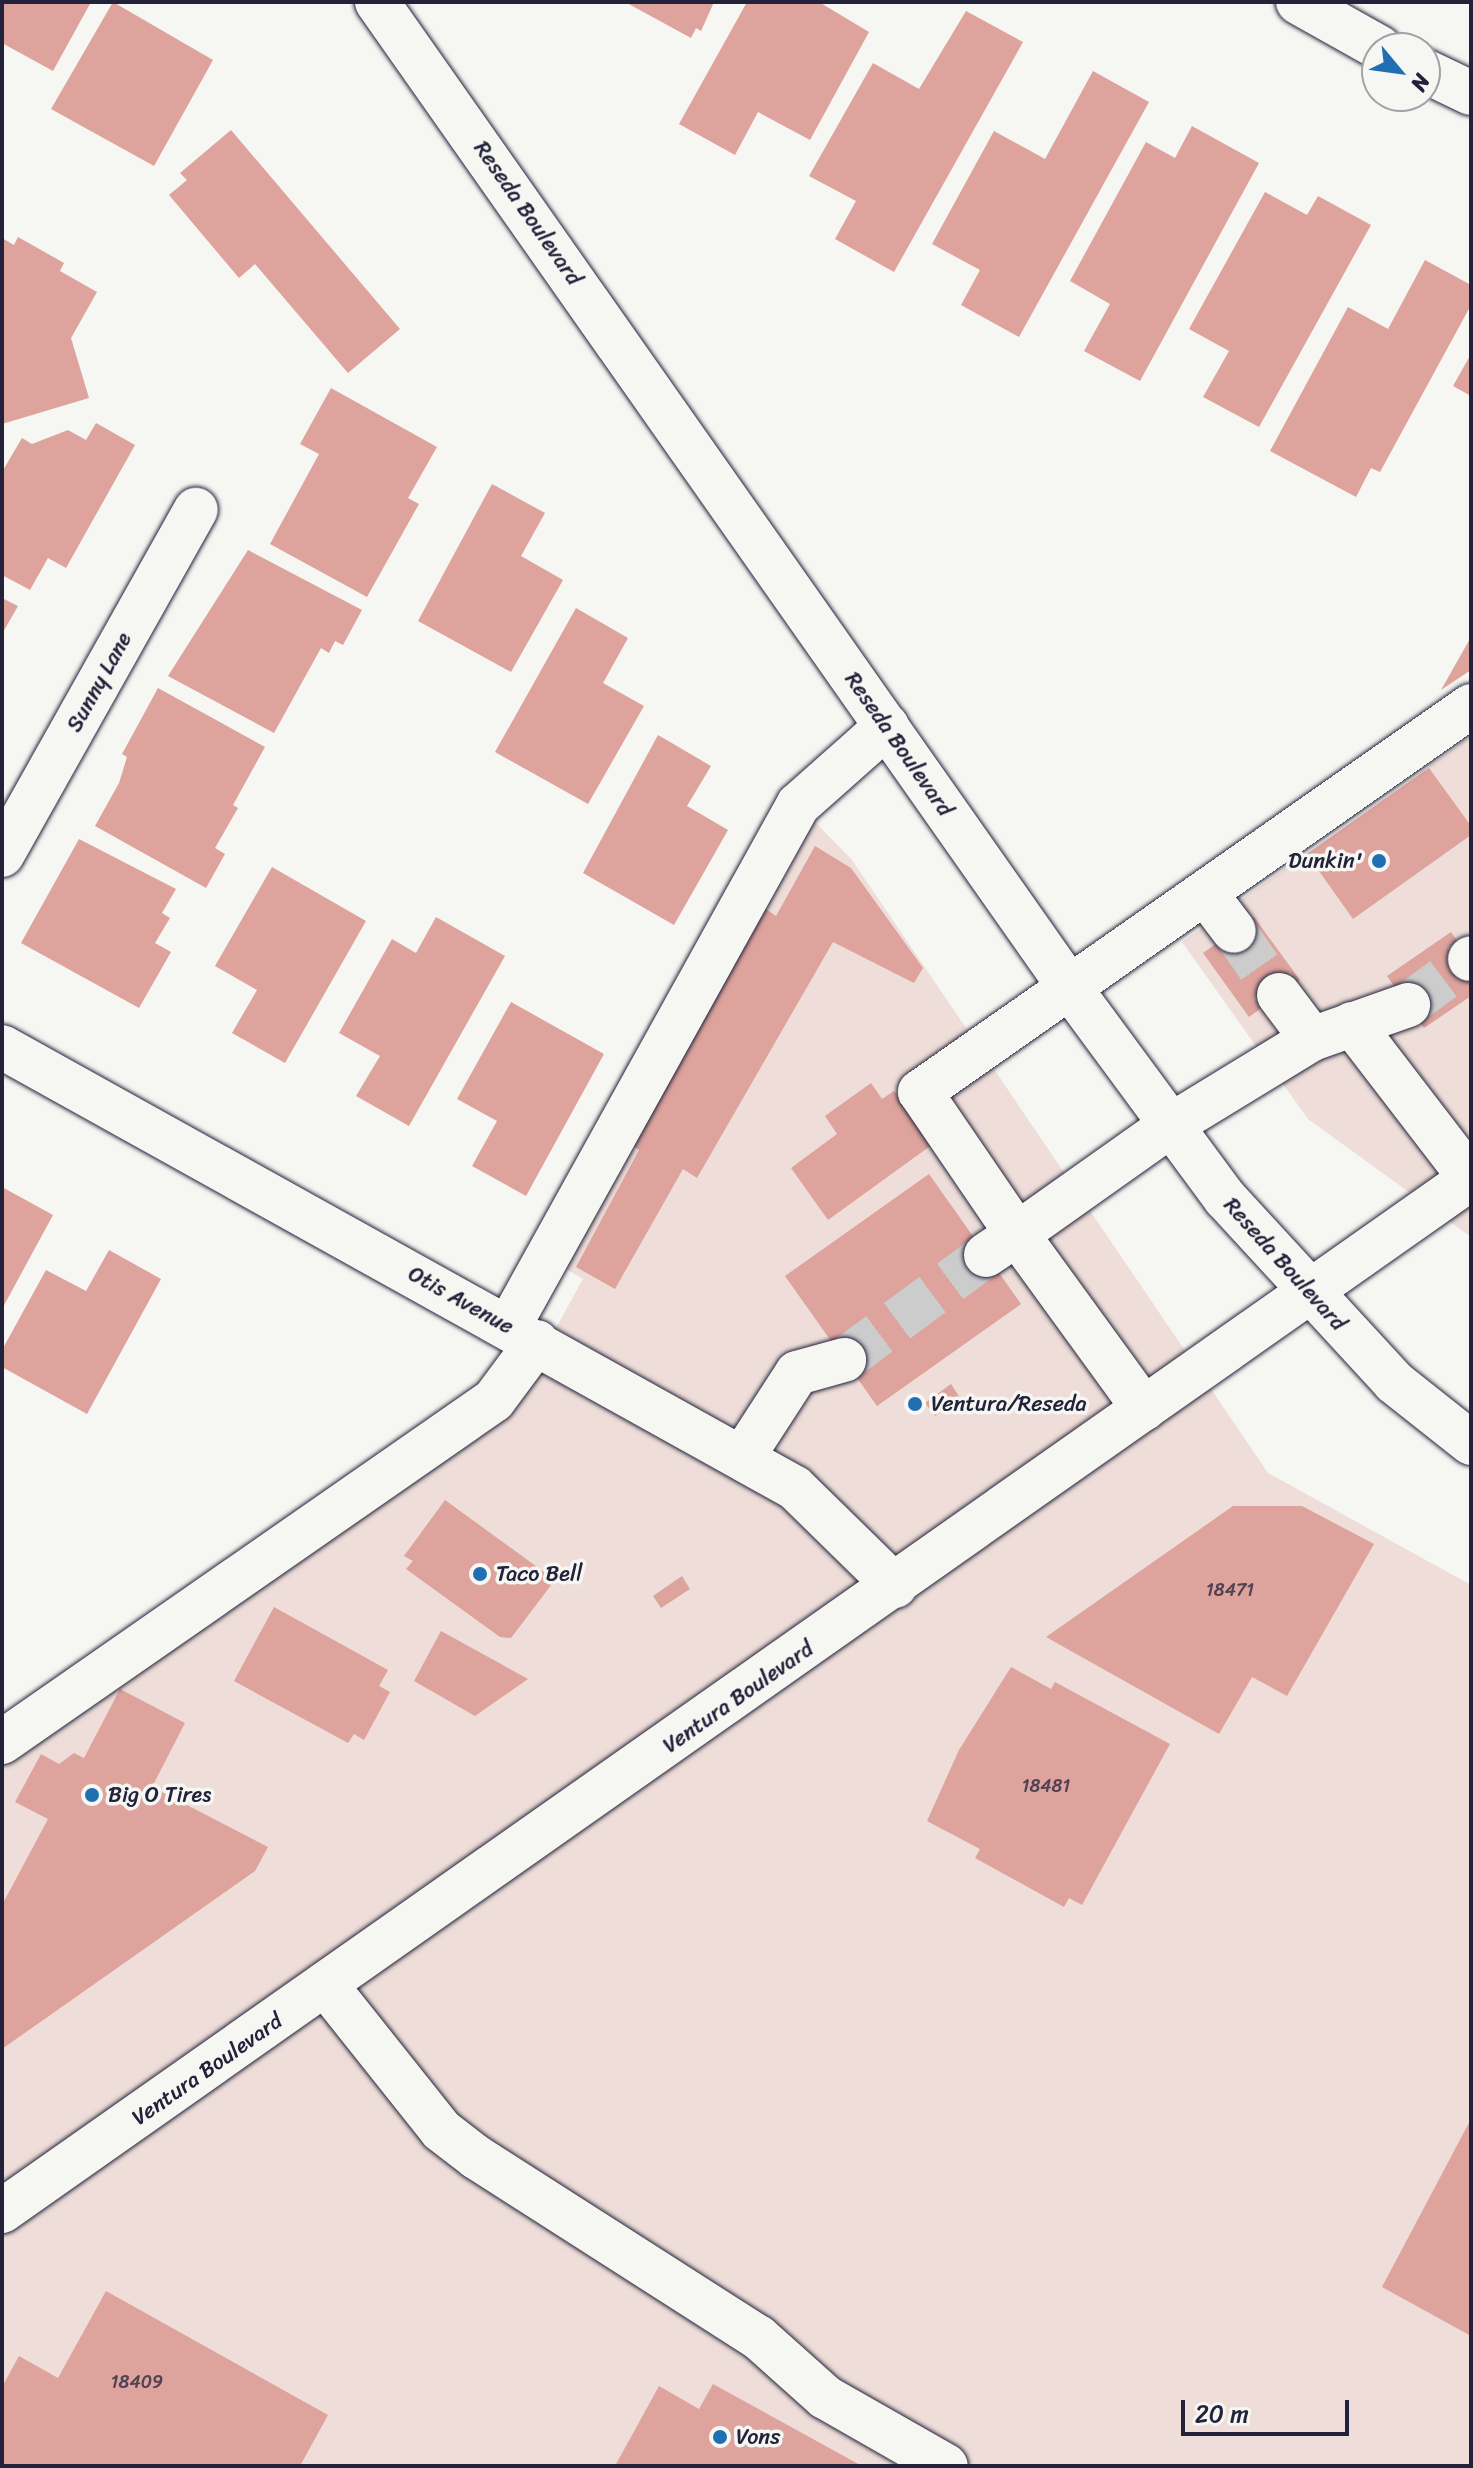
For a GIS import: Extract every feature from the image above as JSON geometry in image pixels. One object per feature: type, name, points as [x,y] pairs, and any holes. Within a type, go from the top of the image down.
[{"type":"main road","name":"Reseda Boulevard","points":[[377,2],[1070,988],[1171,1125],[1307,1295],[1394,1382],[1471,1443]]},
{"type":"main road","points":[[1298,2],[1361,37]]},
{"type":"main road","points":[[1441,79],[1471,93]]},
{"type":"main road","name":"Sunny Lane","points":[[2,855],[196,510]]},
{"type":"main road","points":[[1144,1409],[1001,1244],[920,1092],[1471,706]]},
{"type":"main road","points":[[2,1742],[494,1400],[523,1334],[798,805],[887,726]]},
{"type":"main road","points":[[1206,894],[1234,931]]},
{"type":"main road","points":[[1279,995],[1332,1032],[1471,1178]]},
{"type":"main road","points":[[1001,1244],[1171,1125],[1332,1032],[1408,1005]]},
{"type":"main road","name":"Otis Avenue","points":[[2,1047],[742,1458],[808,1498],[895,1586]]},
{"type":"main road","name":"Ventura Boulevard","points":[[2,2211],[895,1586],[1471,1178]]},
{"type":"main road","points":[[742,1458],[797,1373],[844,1360]]},
{"type":"main road","points":[[325,1984],[441,2130],[476,2157],[758,2337],[825,2397],[946,2466]]},
{"type":"shaded area","points":[[1471,736],[1471,1237],[1308,1119],[1182,942]]},
{"type":"shaded area","points":[[786,792],[852,860],[1268,1473],[1471,1585],[1471,2466],[2,2466],[2,1765],[514,1404],[583,1279],[529,1247]]},
{"type":"building","points":[[2,2],[91,2],[53,71],[2,43]]},
{"type":"building","points":[[113,2],[213,60],[154,166],[51,109]]},
{"type":"building","points":[[625,2],[714,2],[701,31],[696,28],[691,38]]},
{"type":"building","points":[[747,2],[819,2],[869,32],[810,140],[758,112],[735,155],[679,124]]},
{"type":"building","points":[[966,11],[1023,42],[894,272],[835,239],[856,201],[809,176],[873,63],[919,89]]},
{"type":"building","points":[[1093,71],[1149,102],[1019,337],[961,305],[980,270],[932,244],[994,131],[1045,159]]},
{"type":"building","points":[[1192,126],[1259,163],[1140,381],[1084,351],[1110,304],[1070,281],[1146,142],[1175,158]]},
{"type":"building","points":[[231,130],[400,329],[348,373],[255,264],[239,278],[169,195],[187,180],[180,173]]},
{"type":"building","points":[[1265,192],[1307,215],[1318,196],[1371,225],[1259,427],[1203,397],[1229,351],[1189,329]]},
{"type":"building","points":[[18,237],[64,263],[60,271],[97,292],[71,338],[89,398],[2,424],[2,238],[14,245]]},
{"type":"building","points":[[1425,260],[1471,285],[1471,305],[1380,472],[1371,468],[1356,497],[1270,451],[1348,307],[1388,329]]},
{"type":"building","points":[[1471,354],[1471,396],[1453,386]]},
{"type":"building","points":[[331,388],[437,447],[408,498],[419,504],[367,597],[270,544],[319,454],[300,444]]},
{"type":"building","points":[[96,423],[135,445],[66,568],[48,558],[30,590],[2,575],[2,472],[22,438],[32,444],[68,430],[86,440]]},
{"type":"building","points":[[492,484],[545,513],[521,556],[563,580],[511,672],[418,621]]},
{"type":"building","points":[[248,550],[362,610],[343,645],[335,641],[329,653],[321,648],[274,733],[168,676]]},
{"type":"building","points":[[2,598],[18,606],[2,634]]},
{"type":"building","points":[[576,608],[628,638],[603,683],[644,706],[588,804],[495,752]]},
{"type":"building","points":[[1471,637],[1471,670],[1441,690]]},
{"type":"building","points":[[158,688],[265,747],[233,805],[238,808],[215,848],[225,854],[206,888],[95,826],[119,783],[127,757],[122,754]]},
{"type":"building","points":[[658,735],[711,766],[687,806],[728,830],[674,925],[583,873]]},
{"type":"building","points":[[1429,768],[1471,826],[1471,835],[1353,919],[1307,854]]},
{"type":"building","points":[[79,839],[176,889],[162,913],[170,918],[155,943],[171,952],[139,1008],[21,943]]},
{"type":"building","points":[[815,846],[851,868],[923,968],[914,983],[833,942],[697,1178],[683,1169],[615,1289],[576,1267],[639,1150],[631,1144],[766,909],[776,916]]},
{"type":"building","points":[[272,867],[366,921],[285,1063],[232,1033],[257,990],[215,966]]},
{"type":"building","points":[[436,917],[505,956],[409,1126],[356,1096],[380,1056],[339,1033],[392,939],[416,953]]},
{"type":"building","points":[[1254,917],[1300,980],[1249,1017],[1203,953]]},
{"type":"building","points":[[1451,932],[1471,960],[1471,996],[1424,1028],[1387,976]]},
{"type":"building","points":[[511,1002],[604,1054],[526,1196],[472,1166],[497,1121],[457,1099]]},
{"type":"building","points":[[871,1083],[882,1099],[894,1091],[933,1144],[828,1220],[791,1168],[837,1134],[825,1116]]},
{"type":"building","points":[[929,1174],[1021,1304],[877,1406],[785,1276]]},
{"type":"building","points":[[2,1187],[53,1215],[2,1309]]},
{"type":"building","points":[[109,1250],[161,1279],[87,1414],[2,1367],[2,1350],[46,1270],[86,1291]]},
{"type":"building","points":[[951,1384],[960,1398],[935,1416],[925,1403]]},
{"type":"building","name":"Taco Bell","points":[[445,1500],[555,1580],[511,1638],[500,1637],[406,1569],[413,1561],[404,1556]]},
{"type":"building","points":[[1233,1506],[1302,1506],[1374,1544],[1287,1696],[1252,1677],[1219,1734],[1046,1637]]},
{"type":"building","points":[[682,1576],[690,1589],[661,1608],[653,1596]]},
{"type":"building","points":[[274,1607],[388,1670],[379,1686],[390,1692],[364,1740],[354,1734],[348,1743],[234,1681]]},
{"type":"building","points":[[441,1631],[528,1679],[475,1716],[414,1681]]},
{"type":"building","points":[[1011,1667],[1051,1689],[1055,1682],[1170,1744],[1082,1905],[1069,1898],[1064,1907],[975,1858],[980,1849],[927,1821],[959,1750]]},
{"type":"building","points":[[120,1689],[185,1723],[152,1787],[268,1847],[255,1871],[2,2049],[2,1905],[48,1819],[15,1802],[41,1754],[59,1764],[74,1753],[84,1758]]},
{"type":"building","points":[[1471,2119],[1471,2336],[1382,2287]]},
{"type":"building","points":[[106,2291],[328,2415],[300,2466],[2,2466],[2,2387],[19,2356],[58,2378]]},
{"type":"building","name":"Vons","points":[[713,2384],[862,2466],[615,2466],[659,2386],[699,2409]]},
{"type":"tunnel","points":[[1234,931],[1279,995]]},
{"type":"tunnel","points":[[1408,1005],[1470,959]]},
{"type":"tunnel","points":[[844,1360],[986,1255]]},
{"type":"place","name":"Dunkin'","points":[[1379,861]]},
{"type":"place","name":"Ventura/Reseda","points":[[915,1404]]},
{"type":"place","name":"Taco Bell","points":[[480,1574]]},
{"type":"place","name":"Big O Tires","points":[[92,1795]]},
{"type":"place","name":"Vons","points":[[720,2437]]}]
